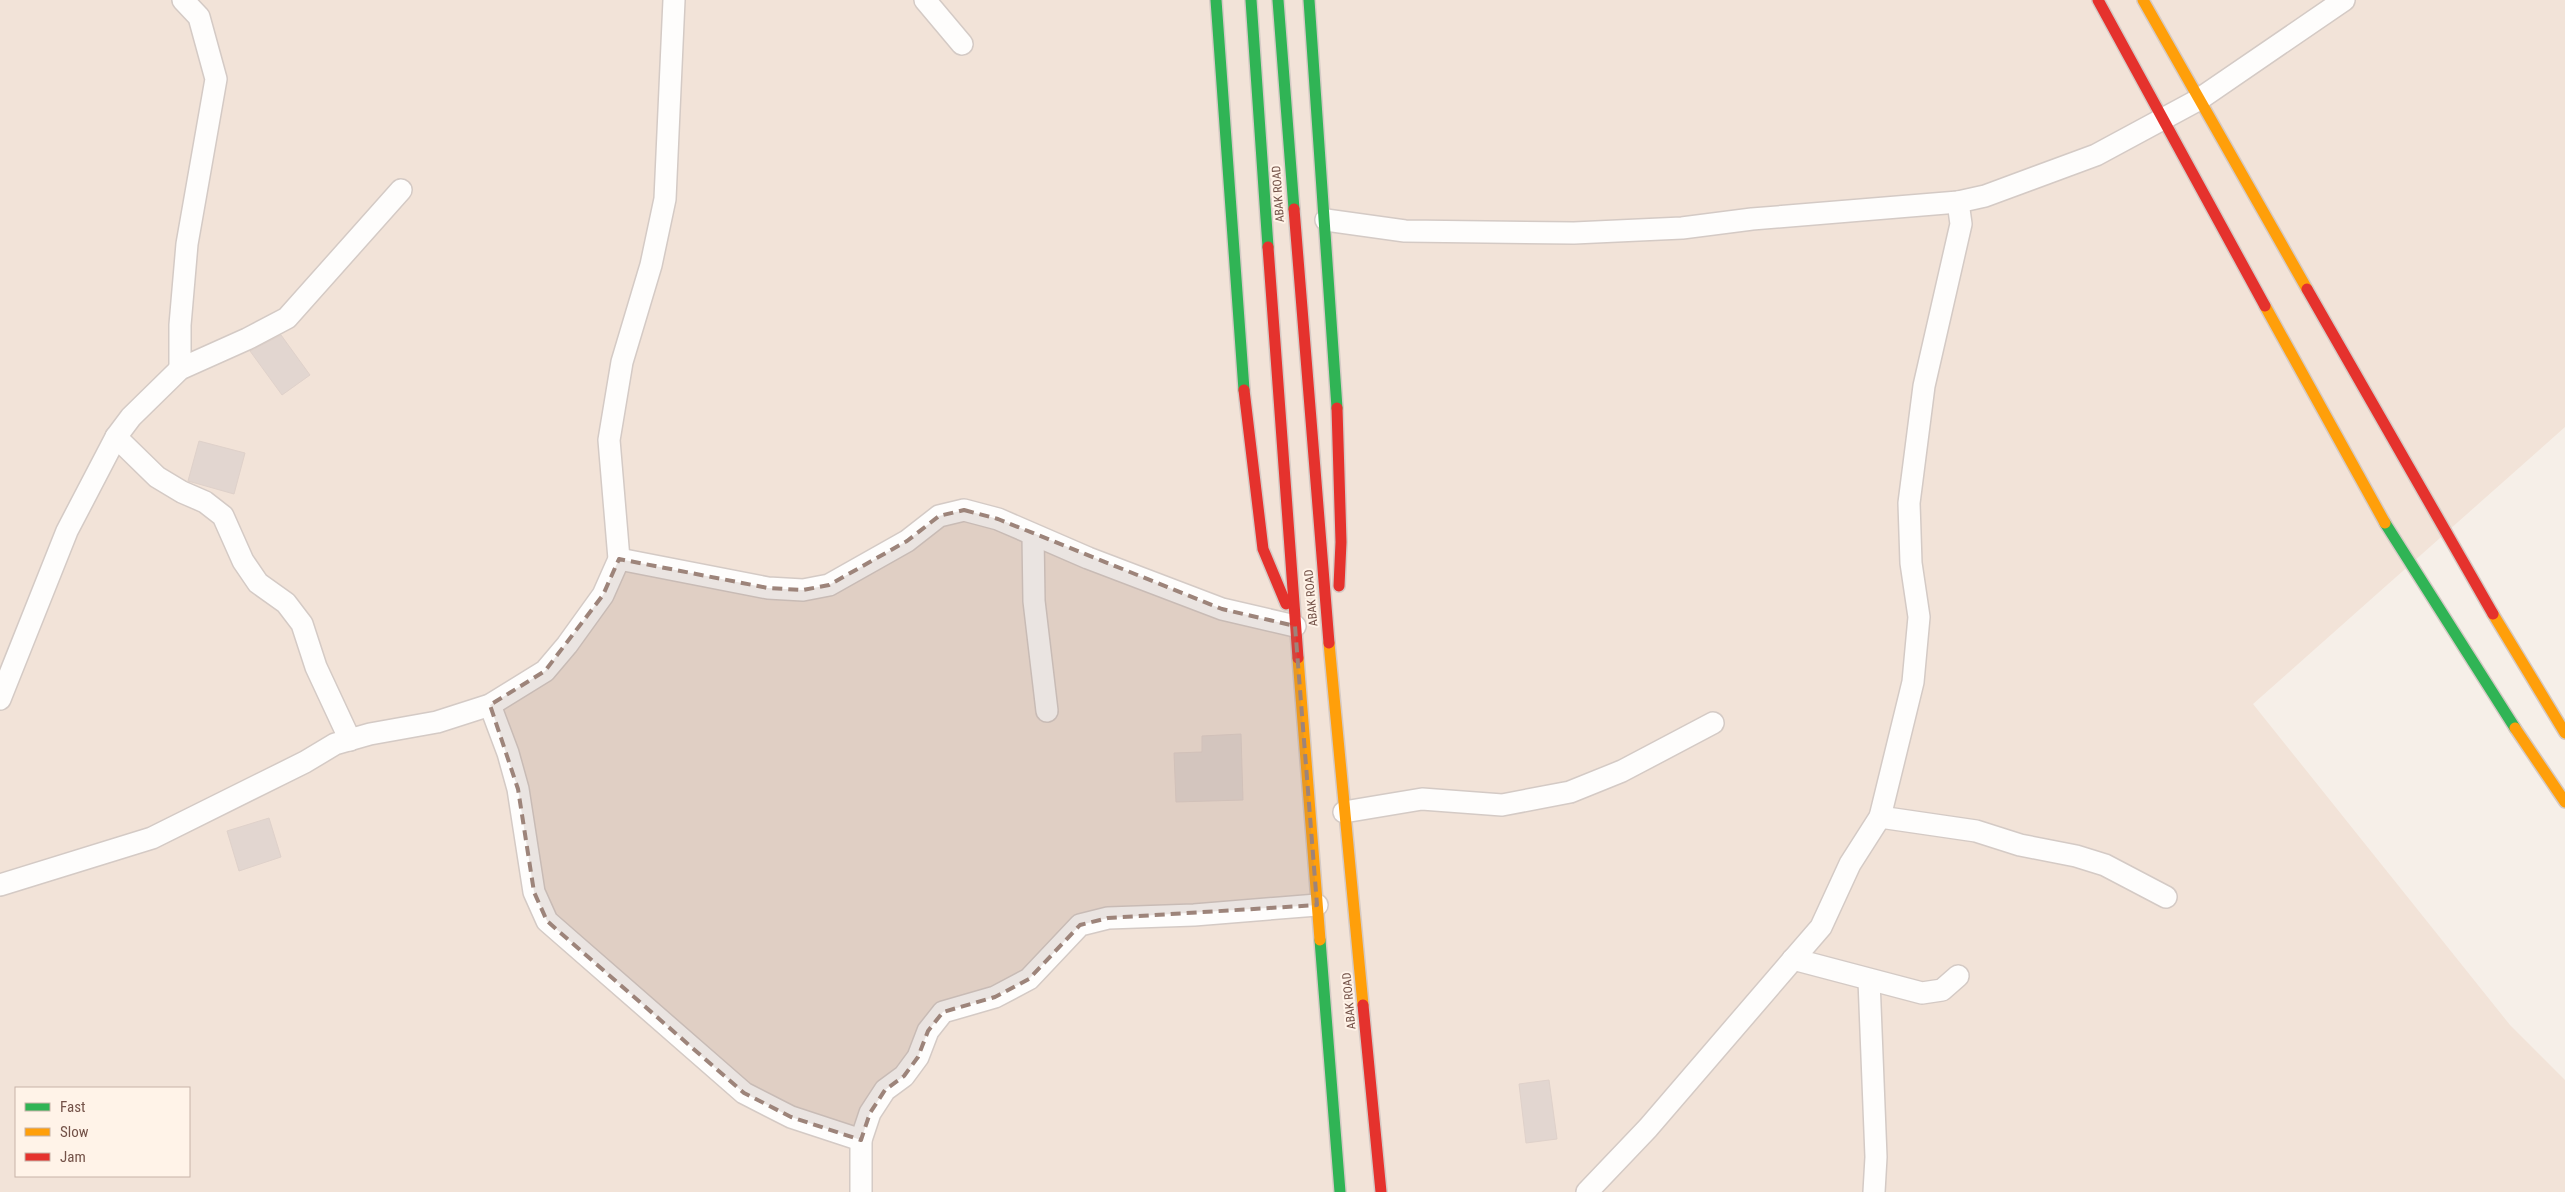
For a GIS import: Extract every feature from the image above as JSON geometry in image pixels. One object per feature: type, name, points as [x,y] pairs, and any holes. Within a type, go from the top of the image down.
[{"type":"highway","points":[[1216,0],[1249,434],[1264,549],[1295,626]]},
{"type":"highway","name":"ABAK ROAD","points":[[1251,0],[1295,626],[1340,1192]]},
{"type":"highway","name":"ABAK ROAD","points":[[1278,0],[1334,710],[1381,1192]]},
{"type":"highway","points":[[1309,0],[1337,397],[1341,542],[1334,710]]},
{"type":"highway","points":[[2098,0],[2379,513],[2487,686],[2565,802]]},
{"type":"highway","points":[[2143,0],[2198,100],[2513,649],[2565,733]]},
{"type":"street","points":[[180,369],[180,325],[187,244],[216,79],[199,17],[183,0]]},
{"type":"street","points":[[0,885],[152,838],[296,766],[335,744],[370,734],[437,722],[490,705],[545,670],[567,645],[603,595],[619,559],[609,440],[622,362],[651,265],[665,199],[674,0]]},
{"type":"street","points":[[925,0],[962,44]]},
{"type":"street","points":[[1326,220],[1405,231],[1574,232],[1682,228],[1752,219],[1958,202],[1985,196],[2096,155],[2198,100],[2344,0]]},
{"type":"street","points":[[0,699],[67,531],[116,437],[131,417],[180,369],[247,339],[287,318],[401,190]]},
{"type":"street","points":[[1587,1192],[1648,1128],[1821,926],[1850,864],[1880,816],[1913,682],[1919,617],[1911,563],[1909,503],[1924,386],[1961,224],[1958,202]]},
{"type":"street","points":[[116,437],[157,477],[182,492],[205,502],[223,516],[242,561],[258,583],[286,603],[302,624],[316,667],[350,740]]},
{"type":"street","points":[[619,559],[768,588],[802,590],[829,586],[907,541],[940,516],[964,510],[998,519],[1033,535],[1222,609],[1295,626]]},
{"type":"street","points":[[1033,535],[1034,601],[1046,711]]},
{"type":"street","points":[[490,705],[508,753],[518,789],[534,892],[547,921],[744,1093],[791,1117],[860,1140]]},
{"type":"street","points":[[1344,812],[1422,799],[1502,805],[1570,792],[1622,771],[1713,723]]},
{"type":"street","points":[[1880,816],[1976,831],[2020,845],[2076,856],[2105,865],[2166,897]]},
{"type":"street","points":[[861,1192],[860,1140],[870,1113],[884,1090],[904,1076],[918,1057],[928,1031],[943,1012],[996,997],[1029,980],[1080,925],[1108,918],[1194,915],[1317,905]]},
{"type":"street","points":[[1793,959],[1922,993],[1942,990],[1958,976]]},
{"type":"street","points":[[1869,980],[1876,1157],[1874,1192]]},
{"type":"highlighted area","points":[[964,510],[998,519],[1222,609],[1295,626],[1317,905],[1108,918],[1080,925],[1029,979],[995,997],[943,1012],[928,1031],[918,1057],[904,1076],[885,1090],[870,1113],[861,1140],[791,1117],[744,1093],[547,921],[534,892],[518,789],[490,705],[545,671],[603,595],[619,559],[768,588],[803,590],[829,585],[907,541],[939,516]]},
{"type":"shaded area","points":[[0,0],[2565,0],[2565,427],[2253,704],[2510,1025],[2565,1080],[2565,1192],[0,1192]]},
{"type":"building","points":[[281,335],[310,375],[282,395],[250,351]]},
{"type":"building","points":[[199,441],[245,453],[234,494],[188,481]]},
{"type":"building","points":[[1241,734],[1243,800],[1176,802],[1174,753],[1202,752],[1202,736]]},
{"type":"building","points":[[269,818],[281,857],[239,871],[227,831]]},
{"type":"building","points":[[1549,1080],[1557,1139],[1526,1143],[1519,1084]]},
{"type":"traffic: fast","points":[[1216,0],[1244,390]]},
{"type":"traffic: fast","points":[[1251,0],[1268,247]]},
{"type":"traffic: fast","points":[[1278,0],[1294,209]]},
{"type":"traffic: fast","points":[[1309,0],[1337,408]]},
{"type":"traffic: fast","points":[[2385,523],[2515,728]]},
{"type":"traffic: fast","points":[[1320,940],[1340,1192]]},
{"type":"traffic: slow","points":[[2143,0],[2307,289]]},
{"type":"traffic: slow","points":[[2265,306],[2385,523]]},
{"type":"traffic: slow","points":[[2493,614],[2565,733]]},
{"type":"traffic: slow","points":[[1329,643],[1363,1005]]},
{"type":"traffic: slow","points":[[1298,658],[1320,940]]},
{"type":"traffic: slow","points":[[2515,728],[2565,802]]},
{"type":"traffic: jam","points":[[2098,0],[2265,306]]},
{"type":"traffic: jam","points":[[1294,209],[1329,643]]},
{"type":"traffic: jam","points":[[1268,247],[1298,658]]},
{"type":"traffic: jam","points":[[2307,289],[2493,614]]},
{"type":"traffic: jam","points":[[1244,390],[1263,549],[1286,604]]},
{"type":"traffic: jam","points":[[1337,408],[1341,542],[1339,586]]},
{"type":"traffic: jam","points":[[1363,1005],[1381,1192]]}]
